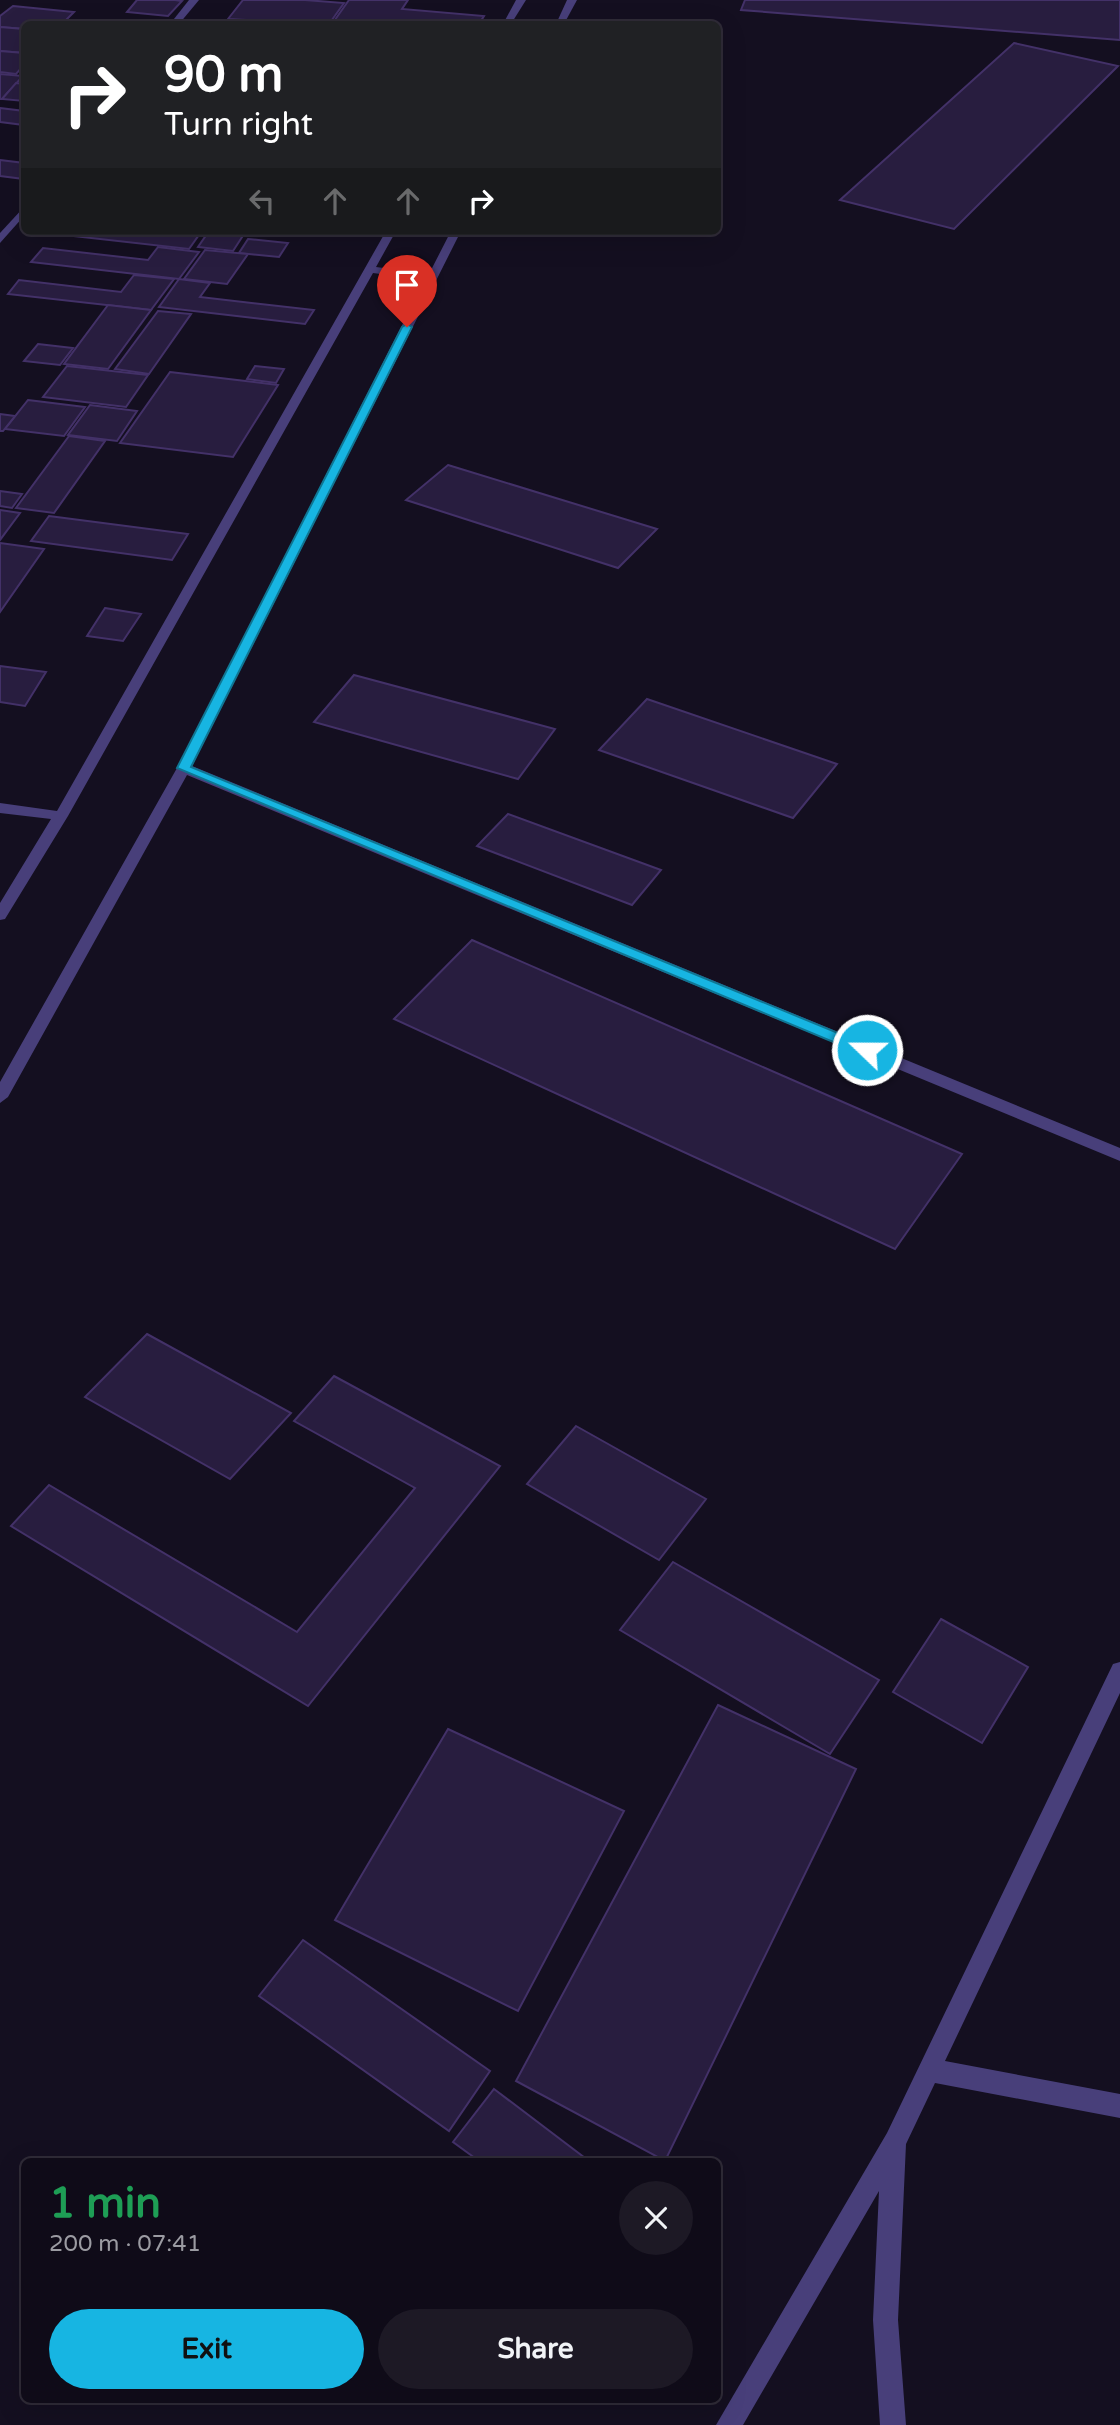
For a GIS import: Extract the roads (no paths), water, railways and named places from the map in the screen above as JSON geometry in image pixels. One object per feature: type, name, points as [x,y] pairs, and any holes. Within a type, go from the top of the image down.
[{"type":"street","points":[[176,21],[194,0]]},
{"type":"street","points":[[510,21],[521,0]]},
{"type":"street","points":[[562,21],[572,0]]},
{"type":"street","points":[[0,240],[21,213]]},
{"type":"street","points":[[0,915],[61,816],[389,235]]},
{"type":"street","points":[[0,1097],[184,768],[454,235]]},
{"type":"street","points":[[369,269],[432,278]]},
{"type":"street","points":[[184,768],[1120,1155]]},
{"type":"street","points":[[0,807],[61,816]]},
{"type":"street","points":[[729,2425],[895,2141],[1120,1671]]},
{"type":"street","points":[[928,2070],[1120,2106]]},
{"type":"street","points":[[893,2425],[885,2364],[884,2274],[895,2141]]}]
